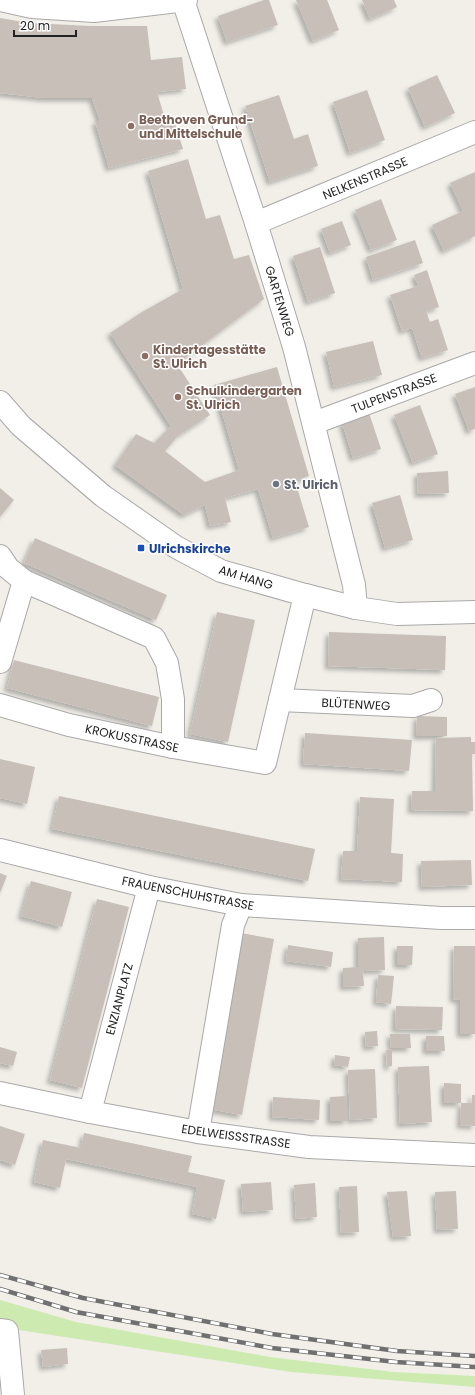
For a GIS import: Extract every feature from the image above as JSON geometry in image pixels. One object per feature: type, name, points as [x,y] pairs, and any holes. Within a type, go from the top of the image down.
[{"type":"street","points":[[0,0],[32,6],[94,11],[184,0]]},
{"type":"street","name":"GARTENWEG","points":[[184,0],[256,223],[294,347],[354,584],[356,608]]},
{"type":"street","name":"NELKENSTRASSE","points":[[256,223],[475,132]]},
{"type":"street","name":"TULPENSTRASSE","points":[[314,423],[475,363]]},
{"type":"street","name":"AM HANG","points":[[0,402],[21,426],[103,496],[176,547],[221,571],[356,608],[397,614],[475,612]]},
{"type":"street","points":[[0,556],[8,568],[24,581],[154,638],[166,663],[173,699],[173,747]]},
{"type":"street","points":[[0,662],[24,581]]},
{"type":"street","points":[[280,700],[305,595]]},
{"type":"street","name":"KROKUSSTRASSE","points":[[0,705],[69,725],[173,747],[265,763],[280,700]]},
{"type":"street","name":"BLÜTENWEG","points":[[280,700],[413,706],[431,700]]},
{"type":"street","name":"FRAUENSCHUHSTRASSE","points":[[0,850],[149,887],[241,905],[441,918],[475,918]]},
{"type":"street","name":"ENZIANPLATZ","points":[[90,1112],[149,887]]},
{"type":"street","points":[[198,1132],[233,925],[241,905]]},
{"type":"street","name":"EDELWEISSSTRASSE","points":[[0,1093],[90,1112],[198,1132],[309,1147],[475,1155]]},
{"type":"street","points":[[0,1330],[7,1331],[13,1395]]},
{"type":"green space","points":[[0,1300],[76,1322],[270,1357],[394,1372],[475,1376],[475,1387],[291,1372],[0,1327]]},
{"type":"building","points":[[264,0],[269,0],[278,25],[227,42],[218,16]]},
{"type":"building","points":[[296,0],[327,0],[339,30],[313,41]]},
{"type":"building","points":[[362,0],[394,0],[397,7],[370,19]]},
{"type":"building","points":[[0,18],[29,23],[91,26],[147,26],[151,60],[182,57],[186,89],[157,92],[165,119],[173,117],[183,149],[109,168],[95,121],[100,121],[92,98],[43,98],[0,93]]},
{"type":"building","points":[[437,75],[455,113],[425,127],[408,88]]},
{"type":"building","points":[[367,90],[385,140],[350,153],[333,102]]},
{"type":"building","points":[[279,95],[294,139],[308,134],[318,166],[270,182],[245,106]]},
{"type":"building","points":[[188,159],[206,219],[220,215],[234,259],[249,255],[264,299],[177,364],[210,415],[178,436],[165,451],[205,482],[239,470],[214,385],[277,367],[309,476],[295,481],[309,527],[273,538],[258,489],[225,498],[231,522],[210,526],[205,505],[184,515],[115,465],[136,434],[154,443],[171,426],[110,333],[142,312],[183,289],[148,171]]},
{"type":"building","points":[[475,172],[475,236],[444,251],[432,225],[463,211],[450,183]]},
{"type":"building","points":[[381,199],[397,240],[371,250],[355,210]]},
{"type":"building","points":[[342,221],[351,245],[330,253],[321,229]]},
{"type":"building","points":[[415,240],[423,263],[373,280],[366,257]]},
{"type":"building","points":[[320,247],[335,293],[308,302],[293,256]]},
{"type":"building","points":[[427,270],[439,307],[426,311],[430,322],[438,319],[448,350],[422,358],[412,328],[402,331],[390,295],[418,286],[414,275]]},
{"type":"building","points":[[373,341],[382,375],[334,387],[326,352]]},
{"type":"building","points":[[475,387],[475,429],[469,431],[455,394]]},
{"type":"building","points":[[420,405],[438,454],[413,463],[394,415]]},
{"type":"building","points":[[369,413],[381,449],[353,458],[342,422]]},
{"type":"building","points":[[448,471],[449,493],[418,494],[417,473]]},
{"type":"building","points":[[0,488],[14,500],[0,517]]},
{"type":"building","points":[[400,495],[413,540],[385,548],[372,503]]},
{"type":"building","points":[[35,538],[167,595],[156,620],[24,563]]},
{"type":"building","points":[[217,612],[255,620],[228,742],[190,734]]},
{"type":"building","points":[[329,632],[446,636],[445,670],[328,666]]},
{"type":"building","points":[[14,660],[159,697],[152,726],[7,688]]},
{"type":"building","points":[[417,716],[447,717],[447,736],[416,736]]},
{"type":"building","points":[[305,733],[412,740],[409,771],[303,764]]},
{"type":"building","points":[[471,737],[471,742],[475,742],[475,754],[472,754],[473,811],[411,810],[412,791],[435,791],[436,738]]},
{"type":"building","points":[[0,759],[35,767],[27,804],[0,798]]},
{"type":"building","points":[[59,796],[315,849],[308,881],[52,829]]},
{"type":"building","points":[[360,797],[394,799],[391,853],[403,854],[402,882],[341,879],[343,851],[357,851]]},
{"type":"building","points":[[471,860],[472,885],[422,887],[421,861]]},
{"type":"building","points":[[0,873],[7,876],[0,893]]},
{"type":"building","points":[[31,881],[72,892],[62,927],[21,916]]},
{"type":"building","points":[[97,899],[129,907],[82,1088],[50,1080]]},
{"type":"building","points":[[241,933],[274,939],[242,1115],[209,1109]]},
{"type":"building","points":[[384,937],[385,970],[363,971],[364,986],[343,987],[343,968],[358,967],[358,938]]},
{"type":"building","points":[[288,945],[333,952],[331,967],[286,961]]},
{"type":"building","points":[[397,946],[413,946],[412,965],[397,965]]},
{"type":"building","points":[[454,946],[475,946],[475,1034],[460,1034],[460,1000],[453,999]]},
{"type":"building","points":[[378,975],[394,976],[391,1004],[376,1002]]},
{"type":"building","points":[[396,1006],[443,1007],[442,1030],[395,1029]]},
{"type":"building","points":[[377,1031],[378,1046],[366,1047],[365,1032]]},
{"type":"building","points":[[390,1034],[410,1034],[411,1048],[391,1048]]},
{"type":"building","points":[[426,1036],[444,1036],[445,1051],[426,1051]]},
{"type":"building","points":[[0,1047],[17,1052],[13,1066],[0,1063]]},
{"type":"building","points":[[392,1049],[392,1066],[387,1067],[386,1050]]},
{"type":"building","points":[[335,1055],[350,1057],[348,1067],[334,1065]]},
{"type":"building","points":[[429,1066],[432,1122],[400,1124],[398,1067]]},
{"type":"building","points":[[375,1069],[377,1118],[350,1120],[348,1070]]},
{"type":"building","points":[[444,1083],[461,1084],[461,1103],[444,1103]]},
{"type":"building","points":[[472,1095],[475,1095],[475,1126],[460,1125],[461,1103],[472,1103]]},
{"type":"building","points":[[347,1096],[347,1121],[330,1121],[330,1097]]},
{"type":"building","points":[[273,1097],[320,1100],[319,1120],[272,1117]]},
{"type":"building","points":[[0,1126],[25,1134],[15,1165],[0,1160]]},
{"type":"building","points":[[84,1133],[192,1156],[188,1172],[225,1180],[216,1219],[192,1214],[197,1187],[66,1159],[60,1188],[34,1182],[43,1140],[81,1148]]},
{"type":"building","points":[[271,1182],[273,1210],[243,1212],[241,1184]]},
{"type":"building","points":[[315,1183],[317,1217],[296,1219],[294,1185]]},
{"type":"building","points":[[357,1186],[359,1232],[341,1233],[339,1187]]},
{"type":"building","points":[[407,1191],[411,1236],[393,1237],[387,1192]]},
{"type":"building","points":[[456,1191],[458,1229],[437,1230],[435,1192]]},
{"type":"building","points":[[67,1348],[68,1364],[43,1367],[41,1350]]},
{"type":"railway","points":[[0,1275],[83,1298],[272,1334],[397,1351],[475,1356]]},
{"type":"railway","points":[[0,1289],[76,1312],[272,1348],[396,1362],[475,1367]]},
{"type":"place","name":"Beethoven Grund- und Mittelschule","points":[[131,126]]},
{"type":"place","name":"Kindertagesstätte St. Ulrich","points":[[145,356]]},
{"type":"place","name":"Schulkindergarten St. Ulrich","points":[[178,397]]},
{"type":"place","name":"St. Ulrich","points":[[276,484]]},
{"type":"place","name":"Ulrichskirche","points":[[141,548]]}]
